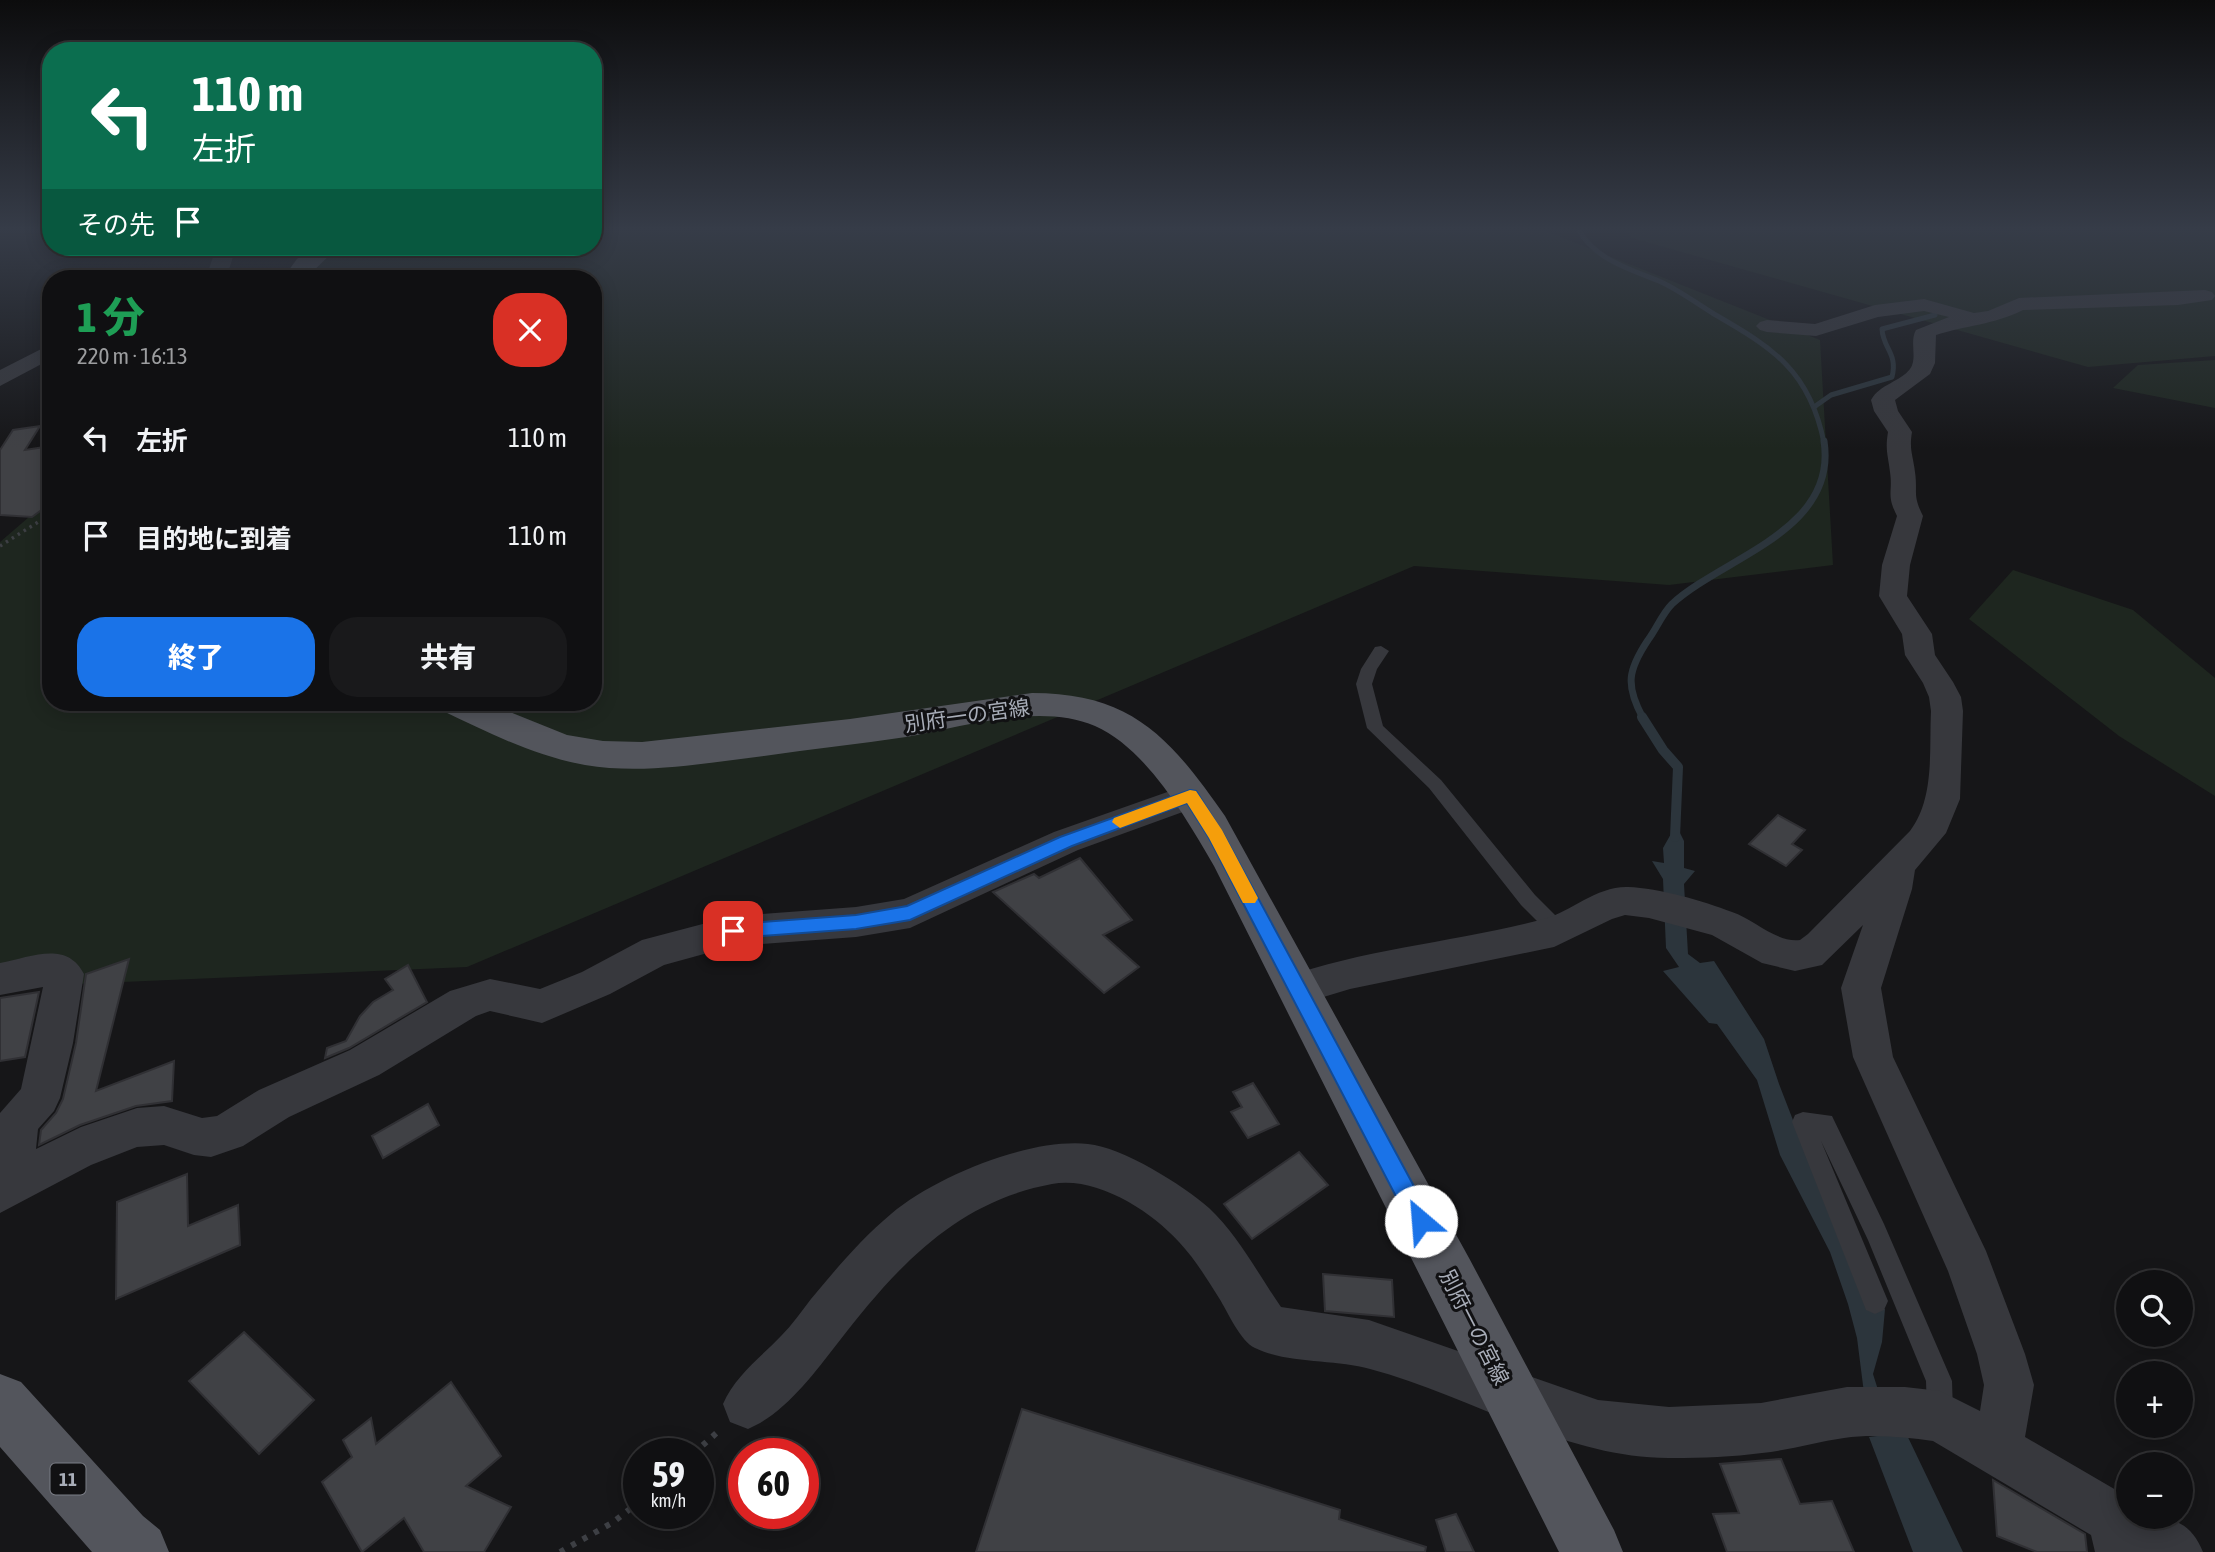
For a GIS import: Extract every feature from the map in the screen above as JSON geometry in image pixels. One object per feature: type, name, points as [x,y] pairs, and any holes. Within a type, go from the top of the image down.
[{"type":"main road","name":"別府一の宮線","points":[[473,711],[533,738],[579,751],[629,755],[715,749],[795,739],[1015,706],[1061,705],[1104,715],[1132,731],[1166,764],[1216,835],[1592,1552]]},
{"type":"main road","name":"11","points":[[0,1403],[121,1538],[138,1552]]},
{"type":"street","points":[[1297,989],[1350,972],[1554,932],[1602,907],[1626,901],[1649,904],[1721,923],[1775,952],[1795,956],[1809,954],[1821,945],[1898,867],[1934,824],[1943,799],[1947,710],[1945,697],[1920,655],[1917,634],[1893,596],[1896,565],[1910,516],[1901,498],[1903,473],[1897,450],[1900,432],[1886,411],[1883,400],[1891,391],[1919,374],[1924,363],[1923,341],[1929,331],[1972,319],[1993,317],[2019,303]]},
{"type":"street","points":[[1767,326],[1816,330],[1875,312],[1924,305],[1972,319]]},
{"type":"street","points":[[0,379],[42,355]]},
{"type":"street","points":[[8,1188],[78,1151],[120,1132],[143,1126],[159,1124],[191,1136],[208,1139],[222,1135],[238,1128],[268,1107],[331,1080],[482,995],[542,1006],[596,983],[655,951],[699,942],[733,931],[856,922],[910,913],[1066,841],[1190,796]]},
{"type":"street","points":[[1898,867],[1894,889],[1861,988],[1864,1017],[1872,1057],[1970,1267],[2001,1354],[2008,1385],[1996,1448]]},
{"type":"street","points":[[0,979],[59,968],[65,974],[39,1098],[17,1122],[13,1167],[8,1188]]},
{"type":"street","points":[[748,1404],[800,1352],[857,1280],[908,1229],[939,1207],[996,1180],[1055,1163],[1091,1164],[1123,1176],[1172,1206],[1194,1225],[1214,1249],[1267,1329],[1369,1344],[1598,1425],[1670,1433],[1761,1428],[1847,1412],[1922,1414],[1996,1448],[2118,1535],[2176,1552]]},
{"type":"lane","points":[[1381,650],[1368,669],[1364,684],[1375,728],[1435,784],[1519,890],[1550,922],[1554,932]]},
{"type":"lane","points":[[1875,1301],[1859,1252],[1817,1164],[1803,1122],[1824,1123],[1876,1232],[1939,1381],[1922,1414]]},
{"type":"path","points":[[0,546],[42,520]]},
{"type":"path","points":[[560,1552],[612,1524],[623,1515]]},
{"type":"shaded area","points":[[602,303],[1728,303],[1820,340],[1833,565],[1669,585],[1414,566],[467,967],[30,986],[0,970],[0,542],[42,506],[42,711],[602,711]]},
{"type":"shaded area","points":[[1863,303],[2215,303],[2215,356],[2088,367]]},
{"type":"shaded area","points":[[2215,360],[2215,408],[2113,388],[2138,365]]},
{"type":"shaded area","points":[[2013,570],[2133,610],[2215,678],[2215,796],[2119,736],[1969,619]]},
{"type":"shaded area","points":[[1676,825],[1684,841],[1684,868],[1695,871],[1684,884],[1688,954],[1700,963],[1714,961],[1764,1039],[1864,1303],[1885,1309],[1882,1342],[1873,1374],[1879,1393],[1905,1431],[1963,1552],[1913,1552],[1869,1437],[1877,1436],[1864,1393],[1857,1338],[1848,1304],[1830,1252],[1780,1155],[1757,1080],[1717,1024],[1709,1023],[1663,971],[1679,967],[1666,948],[1663,879],[1652,861],[1664,863],[1663,848]]},
{"type":"building","points":[[40,426],[25,450],[42,447],[42,510],[32,517],[0,515],[0,450],[13,430]]},
{"type":"building","points":[[1778,815],[1805,830],[1792,844],[1802,850],[1786,866],[1749,844]]},
{"type":"building","points":[[1080,858],[1132,920],[1103,935],[1139,967],[1104,993],[993,892],[1034,874],[1039,878]]},
{"type":"building","points":[[129,959],[96,1091],[174,1061],[172,1101],[136,1106],[80,1125],[39,1145],[41,1130],[56,1113],[63,1099],[76,1043],[86,974]]},
{"type":"building","points":[[408,965],[427,1002],[349,1048],[325,1058],[327,1048],[346,1041],[360,1016],[373,1002],[393,990],[385,979]]},
{"type":"building","points":[[39,992],[25,1057],[0,1061],[0,998]]},
{"type":"building","points":[[1253,1083],[1279,1124],[1248,1138],[1231,1112],[1242,1107],[1233,1092]]},
{"type":"building","points":[[428,1104],[439,1125],[383,1158],[372,1136]]},
{"type":"building","points":[[1299,1152],[1328,1185],[1252,1239],[1224,1204]]},
{"type":"building","points":[[187,1174],[188,1226],[238,1205],[240,1245],[116,1299],[117,1202]]},
{"type":"building","points":[[1323,1274],[1392,1280],[1394,1317],[1325,1311]]},
{"type":"building","points":[[244,1332],[314,1400],[259,1454],[189,1381]]},
{"type":"building","points":[[451,1382],[501,1456],[466,1486],[511,1507],[484,1552],[424,1552],[404,1518],[362,1552],[322,1482],[352,1457],[343,1440],[371,1418],[376,1444]]},
{"type":"building","points":[[1022,1409],[1340,1510],[1339,1519],[1426,1547],[1425,1552],[976,1552]]},
{"type":"building","points":[[1781,1459],[1800,1504],[1832,1501],[1854,1552],[1727,1552],[1713,1514],[1739,1513],[1720,1464]]},
{"type":"building","points":[[1993,1480],[2085,1534],[2087,1552],[2037,1552],[1997,1536]]},
{"type":"building","points":[[1456,1514],[1474,1552],[1446,1552],[1436,1520]]},
{"type":"waterway","points":[[1699,303],[1754,338],[1786,364],[1809,397],[1824,443]]},
{"type":"waterway","points":[[1814,407],[1831,395],[1892,377],[1892,357],[1882,329],[1935,315]]},
{"type":"waterway","points":[[1643,718],[1633,696],[1631,678],[1636,660],[1665,612],[1694,587],[1772,539],[1796,520],[1813,498],[1824,472],[1824,443]]},
{"type":"waterway","points":[[1642,717],[1663,750],[1678,767],[1675,837]]},
{"type":"slow traffic","points":[[1120,822],[1190,796],[1216,835],[1249,898]]},
{"type":"route","points":[[733,931],[856,922],[910,913],[1066,841],[1190,796],[1216,835],[1421,1221]]}]
